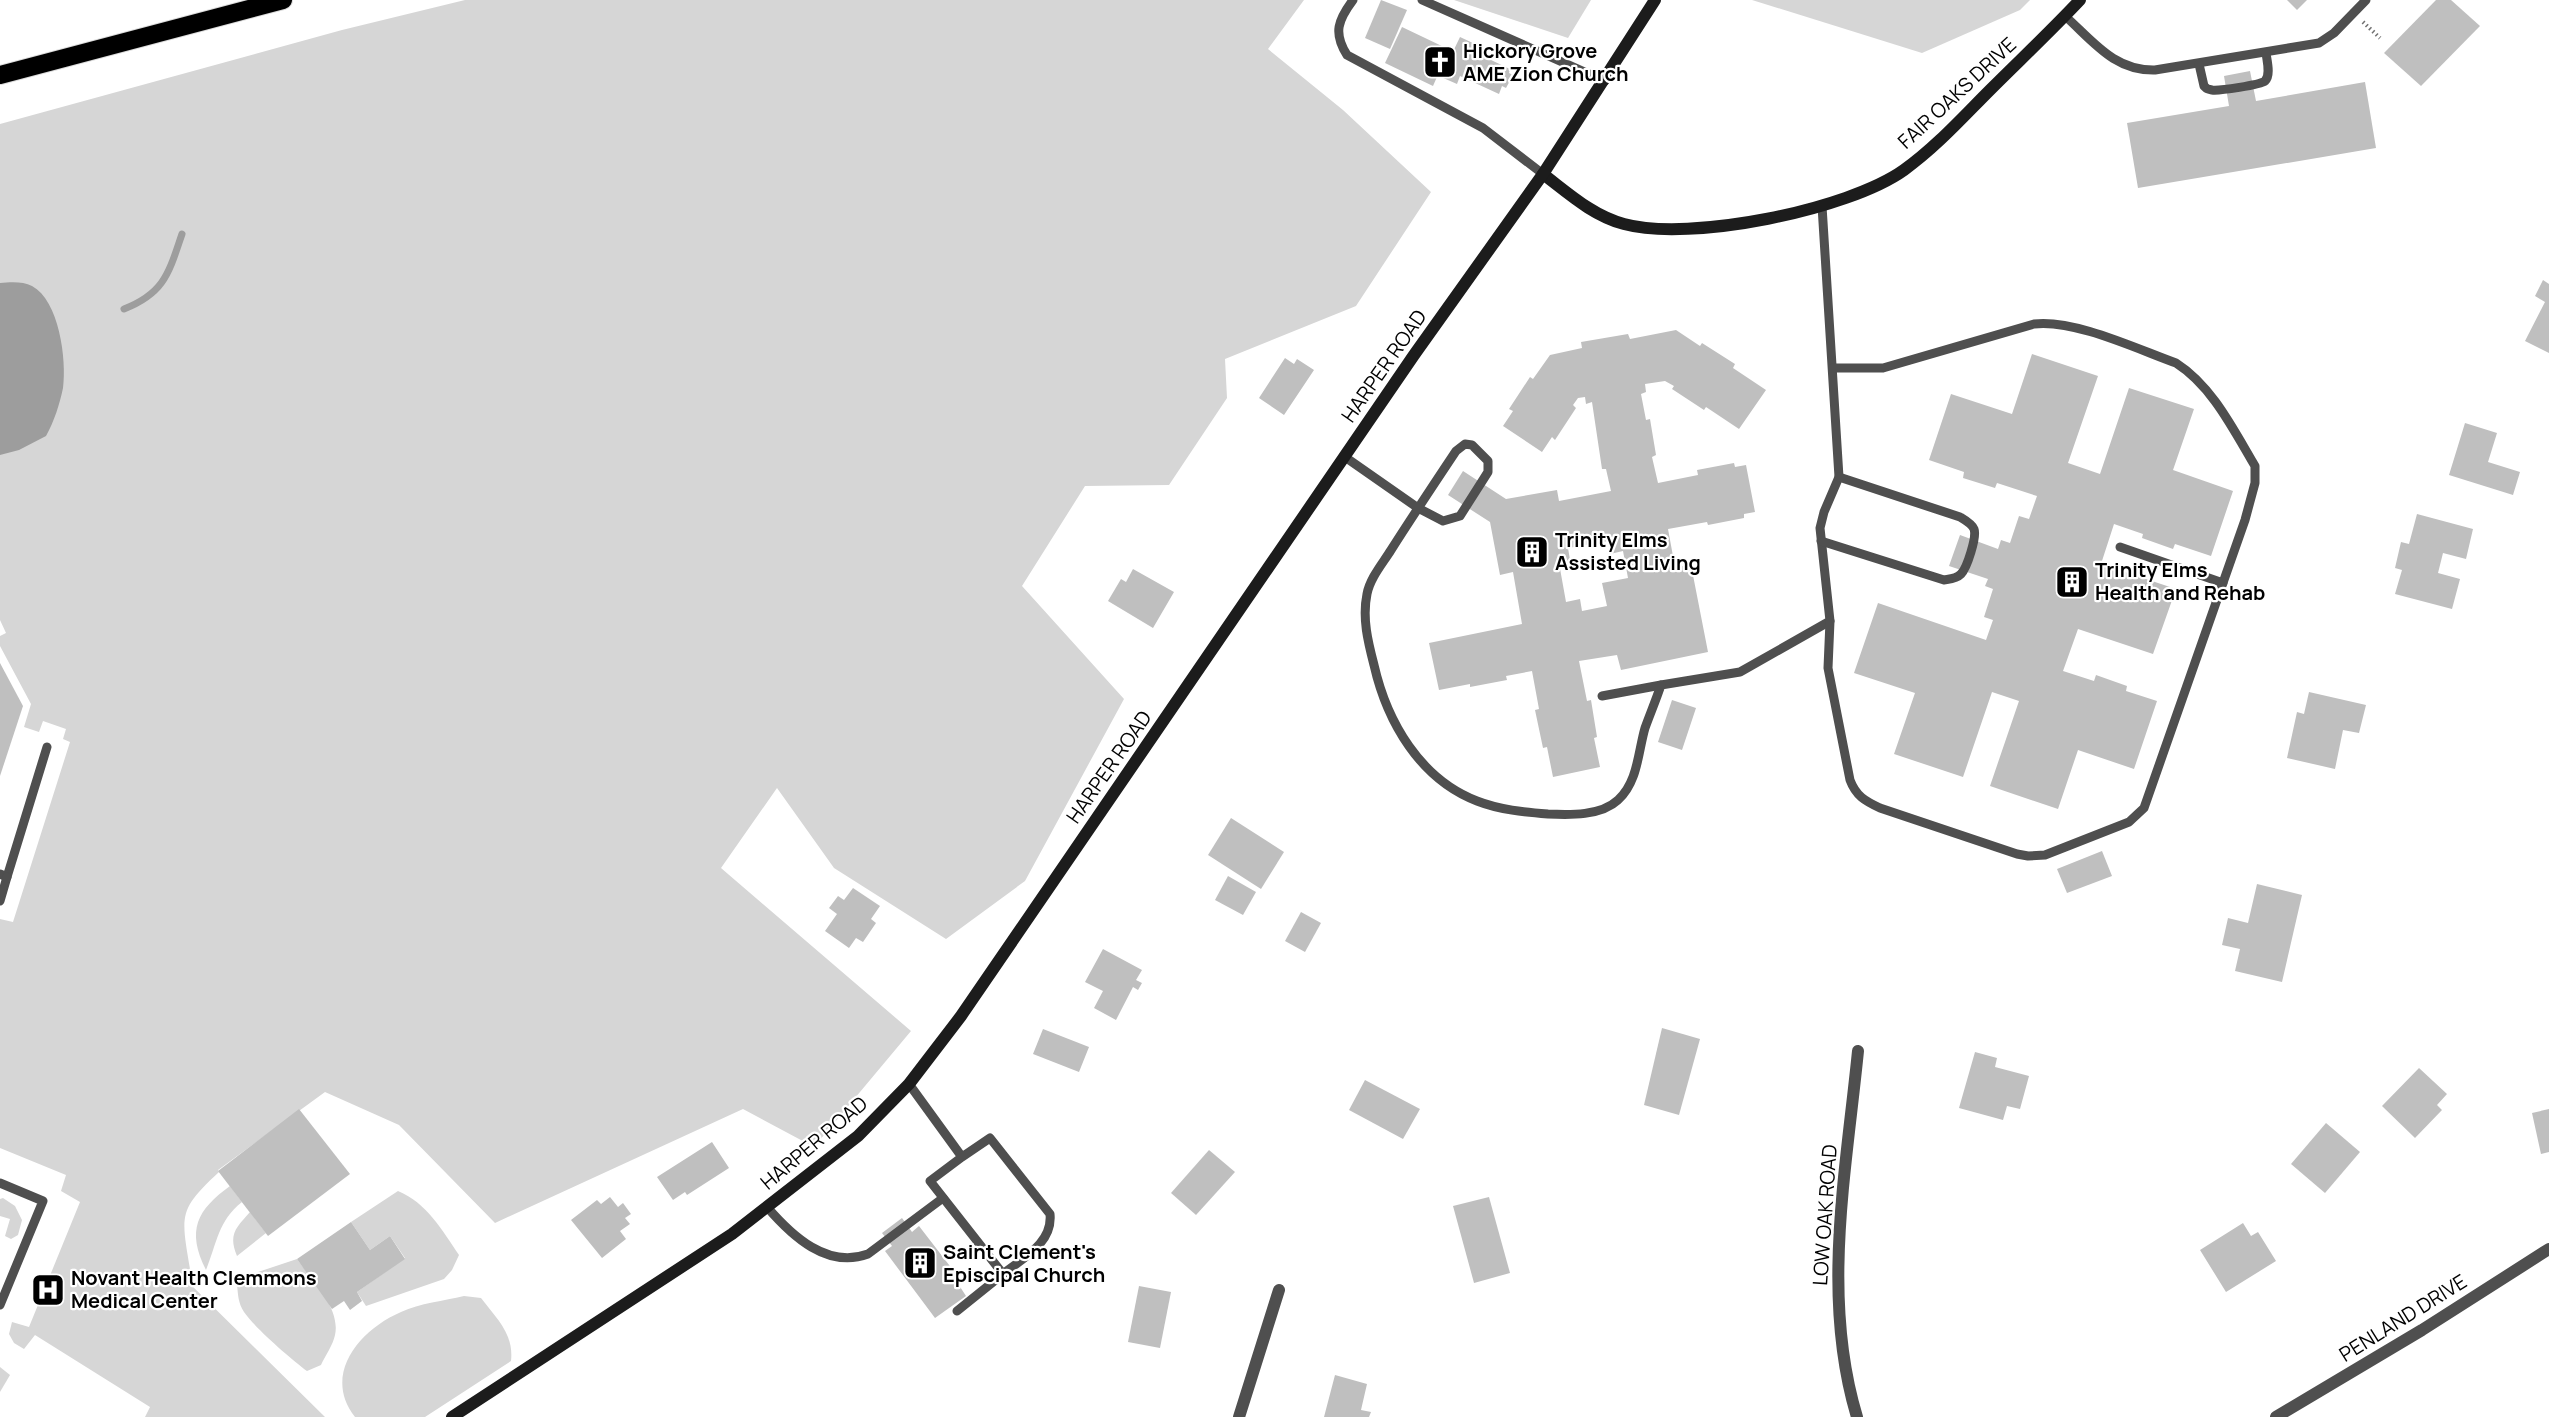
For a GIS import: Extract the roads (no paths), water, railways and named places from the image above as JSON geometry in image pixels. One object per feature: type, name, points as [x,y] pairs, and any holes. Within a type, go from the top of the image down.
[{"type":"highway","points":[[0,75],[283,0]]},
{"type":"main road","name":"HARPER ROAD","points":[[452,1417],[732,1234],[858,1136],[909,1084],[961,1016],[1414,355],[1543,174],[1655,0]]},
{"type":"main road","name":"FAIR OAKS DRIVE","points":[[1543,174],[1592,210],[1622,224],[1643,228],[1704,227],[1822,206],[1858,194],[1902,171],[1945,137],[2080,0]]},
{"type":"street","name":"LOW OAK ROAD","points":[[1857,1417],[1842,1358],[1837,1264],[1858,1051]]},
{"type":"street","name":"PENLAND DRIVE","points":[[2276,1417],[2422,1330],[2549,1249]]},
{"type":"street","points":[[1239,1417],[1279,1290]]},
{"type":"lane","points":[[1353,0],[1338,27],[1338,40],[1347,55],[1482,128],[1543,174]]},
{"type":"lane","points":[[1422,0],[1605,81]]},
{"type":"lane","points":[[2065,16],[2115,60],[2131,69],[2155,70],[2307,46],[2327,39],[2366,0]]},
{"type":"lane","points":[[2199,64],[2204,86],[2210,90],[2255,84],[2264,82],[2266,79],[2268,69],[2266,53]]},
{"type":"lane","points":[[1822,206],[1839,477],[1824,512],[1821,541],[1830,621],[1828,660],[1831,684],[1850,780],[1855,791],[1861,798],[1880,808],[2028,856],[2045,855],[2129,822],[2140,814],[2148,799],[2254,490],[2256,475],[2254,466],[2211,395],[2189,372],[2176,363],[2058,324],[2034,324],[1883,368],[1833,368]]},
{"type":"lane","points":[[1345,457],[1418,508],[1443,521],[1460,516],[1488,472],[1488,461],[1472,445],[1465,444],[1456,451],[1418,508],[1367,592],[1365,626],[1377,681],[1390,715],[1416,756],[1439,779],[1465,796],[1508,810],[1560,815],[1600,810],[1619,799],[1635,772],[1645,730],[1661,686]]},
{"type":"lane","points":[[1821,541],[1944,580],[1958,577],[1964,572],[1975,539],[1975,531],[1960,517],[1839,477]]},
{"type":"lane","points":[[2120,547],[2223,583]]},
{"type":"lane","points":[[1602,696],[1740,672],[1830,621]]},
{"type":"lane","points":[[0,901],[4,875],[47,747]]},
{"type":"lane","points":[[909,1084],[963,1157]]},
{"type":"lane","points":[[957,1311],[1038,1246],[1048,1234],[1050,1214],[990,1138],[930,1181],[1003,1274]]},
{"type":"lane","points":[[0,1183],[43,1201],[0,1305]]},
{"type":"lane","points":[[767,1207],[793,1235],[824,1254],[843,1259],[868,1254],[943,1198]]},
{"type":"waterway","points":[[124,309],[149,296],[164,280],[182,234]]},
{"type":"place","name":"Hickory Grove AME Zion Church","points":[[1440,62]]},
{"type":"place","name":"Trinity Elms Assisted Living","points":[[1532,552]]},
{"type":"place","name":"Trinity Elms Health and Rehab","points":[[2072,582]]},
{"type":"place","name":"Saint Clement's Episcipal Church","points":[[920,1263]]},
{"type":"place","name":"Novant Health Clemmons Medical Center","points":[[48,1290]]}]
